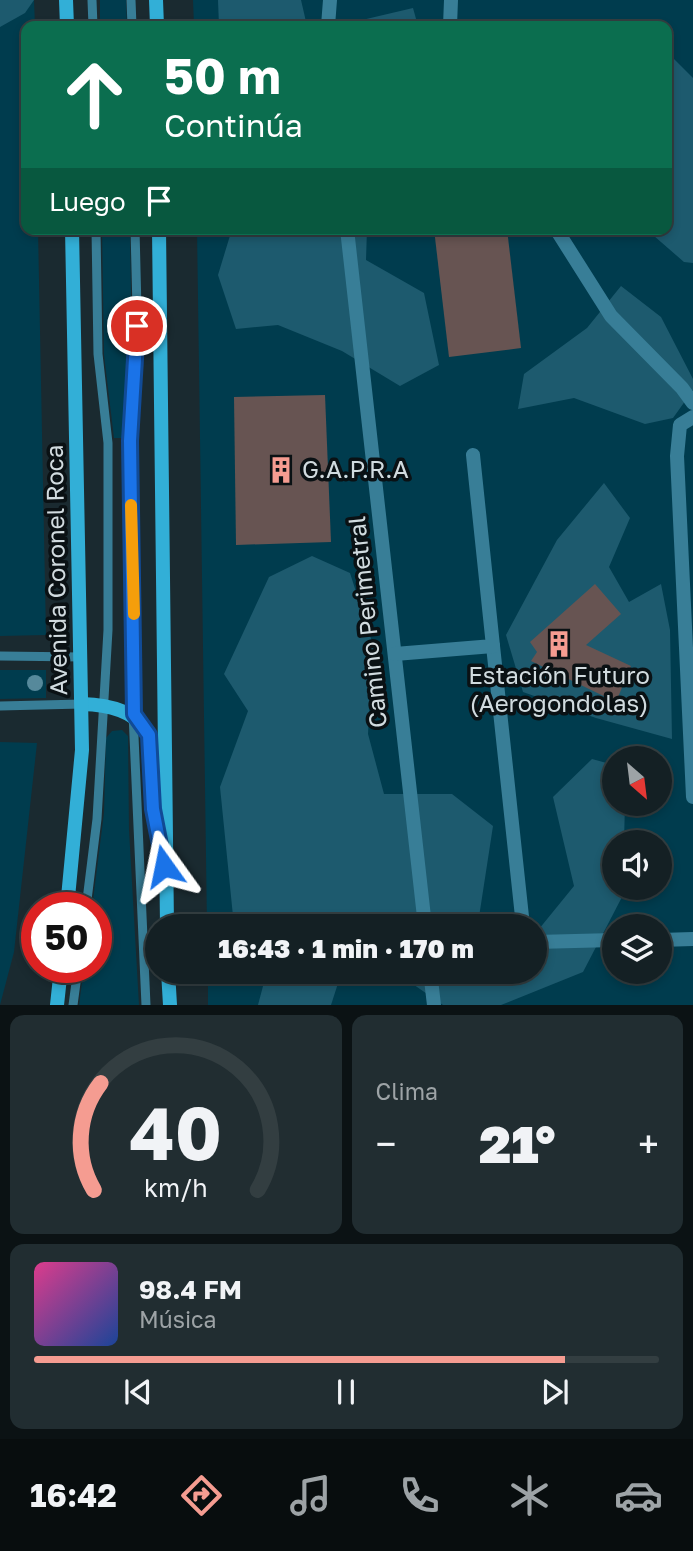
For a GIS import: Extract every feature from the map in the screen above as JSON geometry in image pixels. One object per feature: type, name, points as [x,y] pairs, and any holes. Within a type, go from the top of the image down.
[{"type":"main road","points":[[66,0],[67,21]]},
{"type":"main road","points":[[156,0],[157,21]]},
{"type":"main road","name":"Avenida Coronel Roca","points":[[68,892],[82,750],[83,657],[72,235]]},
{"type":"main road","points":[[159,235],[166,914]]},
{"type":"main road","points":[[82,704],[104,705],[134,714],[149,735],[153,809],[164,866]]},
{"type":"main road","points":[[57,1005],[59,983]]},
{"type":"main road","points":[[169,984],[170,1005]]},
{"type":"street","points":[[328,21],[330,0]]},
{"type":"street","points":[[450,0],[450,21]]},
{"type":"street","name":"Camino Perimetral","points":[[347,235],[424,914]]},
{"type":"street","points":[[560,235],[611,316],[682,388],[693,403]]},
{"type":"street","points":[[693,416],[680,425],[677,456],[691,657],[693,788]]},
{"type":"street","points":[[473,455],[522,914]]},
{"type":"street","points":[[395,654],[493,646]]},
{"type":"street","points":[[672,940],[693,939]]},
{"type":"street","points":[[547,942],[602,940]]},
{"type":"street","points":[[432,984],[434,1005]]},
{"type":"lane","points":[[92,0],[93,21]]},
{"type":"lane","points":[[131,0],[132,21]]},
{"type":"lane","points":[[88,892],[97,819],[108,630],[108,443],[98,354],[96,235]]},
{"type":"lane","points":[[135,235],[138,350],[130,441],[134,714],[146,1005]]},
{"type":"lane","points":[[0,656],[83,657]]},
{"type":"lane","points":[[0,706],[82,704]]},
{"type":"lane","points":[[73,1005],[76,983]]},
{"type":"shaded area","points":[[0,0],[34,0],[35,21],[21,21],[21,235],[38,235],[46,635],[0,636]]},
{"type":"shaded area","points":[[0,0],[34,0],[25,13],[0,27]]},
{"type":"shaded area","points":[[100,0],[126,0],[127,21],[100,21]]},
{"type":"shaded area","points":[[193,0],[693,0],[693,1005],[208,1005],[208,984],[547,984],[547,914],[207,914],[197,235],[672,235],[672,21],[194,21]]},
{"type":"shaded area","points":[[218,0],[301,0],[306,21],[219,21]]},
{"type":"shaded area","points":[[413,8],[417,21],[360,21]]},
{"type":"shaded area","points":[[672,57],[693,78],[693,263],[684,262],[653,235],[672,235]]},
{"type":"shaded area","points":[[102,235],[130,235],[132,353],[125,438],[114,438],[104,355]]},
{"type":"shaded area","points":[[230,235],[367,235],[366,260],[424,293],[439,365],[400,386],[342,351],[278,325],[236,329],[218,275]]},
{"type":"shaded area","points":[[621,286],[661,317],[693,379],[693,390],[673,418],[645,424],[574,398],[518,409],[524,374],[587,328]]},
{"type":"shaded area","points":[[604,483],[630,518],[609,567],[629,602],[661,584],[670,630],[672,739],[596,718],[523,692],[506,635],[557,540]]},
{"type":"shaded area","points":[[312,556],[350,573],[373,645],[368,734],[384,794],[452,794],[493,826],[479,914],[233,914],[220,787],[248,711],[224,674],[269,577]]},
{"type":"shaded area","points":[[0,670],[46,670],[46,698],[0,699]]},
{"type":"shaded area","points":[[122,730],[128,736],[129,830],[139,1005],[79,1005],[82,983],[112,983],[112,892],[94,892],[104,813],[106,738],[112,731]]},
{"type":"shaded area","points":[[0,742],[37,743],[14,952],[0,1005]]},
{"type":"shaded area","points":[[592,759],[602,762],[602,816],[625,816],[624,830],[602,830],[602,900],[620,900],[613,914],[602,914],[602,935],[583,972],[501,1005],[443,1005],[413,984],[547,984],[547,919],[574,886],[553,797]]},
{"type":"shaded area","points":[[264,984],[338,984],[331,1005],[258,1005]]},
{"type":"building","points":[[435,235],[508,235],[521,348],[449,357]]},
{"type":"building","name":"G.A.P.R.A","points":[[325,395],[331,542],[236,545],[234,397]]},
{"type":"building","name":"Estación Futuro (Aerogondolas)","points":[[595,584],[621,614],[586,645],[631,666],[616,702],[531,661],[537,652],[530,642]]},
{"type":"slow traffic","points":[[131,505],[134,614]]},
{"type":"place","name":"G.A.P.R.A","points":[[281,470]]},
{"type":"place","name":"Estación Futuro (Aerogondolas)","points":[[559,644]]},
{"type":"route","points":[[137,326],[138,350],[130,441],[134,714],[149,735],[153,809],[164,866]]}]
